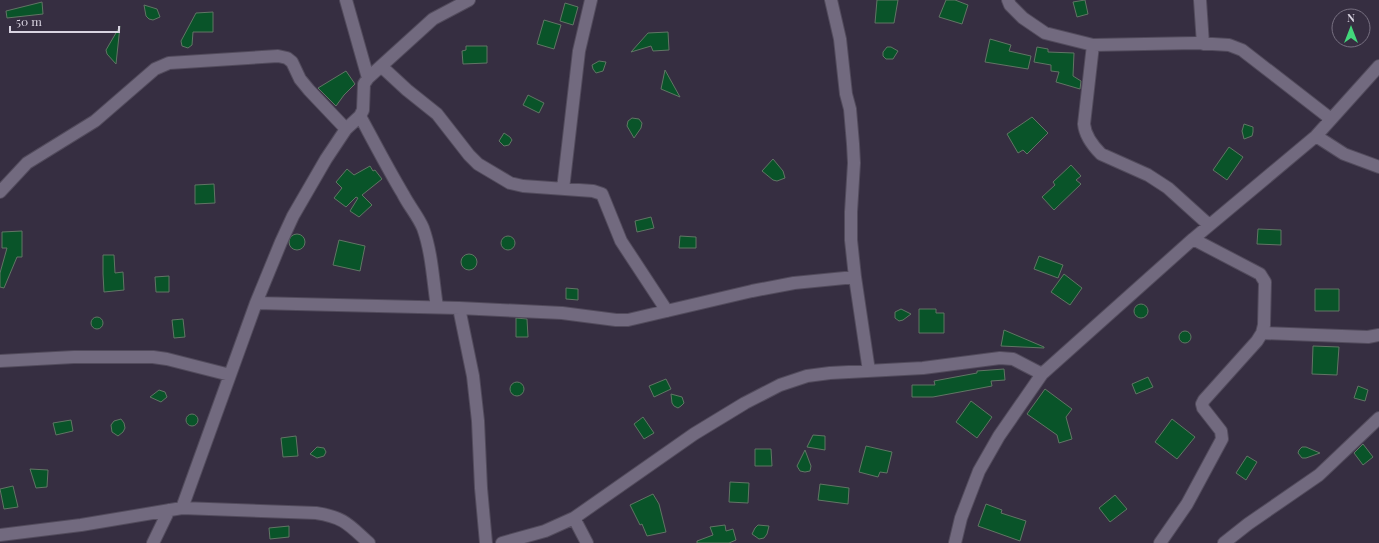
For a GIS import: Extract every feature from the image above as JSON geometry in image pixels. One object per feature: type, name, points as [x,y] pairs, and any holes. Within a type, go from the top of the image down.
[{"type":"street","points":[[346,0],[368,78]]},
{"type":"street","points":[[182,508],[256,303],[293,216],[326,159],[346,129],[360,116],[363,110],[364,84],[368,78],[433,19],[469,0]]},
{"type":"street","points":[[563,189],[579,51],[591,0]]},
{"type":"street","points":[[831,0],[840,39],[846,94],[850,109],[854,163],[851,240],[869,371]]},
{"type":"street","points":[[1008,0],[1010,5],[1023,18],[1045,33],[1093,44],[1229,45],[1242,50],[1331,119]]},
{"type":"street","points":[[1200,0],[1203,44]]},
{"type":"street","points":[[1093,44],[1084,130],[1095,148],[1101,154],[1148,175],[1168,188],[1209,225]]},
{"type":"street","points":[[0,192],[27,163],[95,121],[156,69],[169,63],[278,56],[287,58],[292,62],[300,79],[309,90],[346,129]]},
{"type":"street","points":[[381,66],[406,90],[437,114],[469,155],[478,164],[510,183],[523,186],[593,191],[602,194],[621,241],[667,311]]},
{"type":"street","points":[[955,543],[961,518],[979,471],[999,436],[1042,374],[1192,239],[1316,136],[1379,66]]},
{"type":"street","points":[[360,116],[404,197],[416,213],[423,228],[429,248],[437,307]]},
{"type":"street","points":[[1316,136],[1344,154],[1379,167]]},
{"type":"street","points":[[1160,543],[1187,504],[1222,439],[1221,431],[1203,408],[1202,404],[1258,341],[1264,325],[1265,282],[1260,274],[1192,239]]},
{"type":"street","points":[[256,303],[460,308],[562,313],[616,320],[628,320],[794,283],[855,276]]},
{"type":"street","points":[[460,308],[473,376],[478,421],[481,488],[486,543]]},
{"type":"street","points":[[1262,333],[1368,337],[1379,336]]},
{"type":"street","points":[[0,361],[74,357],[153,357],[167,359],[230,375]]},
{"type":"street","points":[[502,543],[545,531],[574,518],[694,434],[745,403],[780,385],[807,376],[830,373],[923,368],[1000,358],[1013,359],[1042,374]]},
{"type":"street","points":[[1224,543],[1248,524],[1318,475],[1379,418]]},
{"type":"street","points":[[0,536],[81,525],[182,508],[316,513],[332,515],[347,523],[369,543]]},
{"type":"street","points":[[153,543],[169,510]]},
{"type":"street","points":[[574,518],[586,543]]},
{"type":"building","points":[[877,0],[898,0],[894,23],[875,23]]},
{"type":"building","points":[[946,0],[955,0],[968,5],[962,24],[939,17]]},
{"type":"building","points":[[1085,0],[1088,14],[1077,17],[1073,2]]},
{"type":"building","points":[[42,2],[43,14],[7,18],[6,11]]},
{"type":"building","points":[[565,3],[578,7],[573,25],[560,21]]},
{"type":"building","points":[[144,5],[157,9],[160,17],[153,20],[149,19],[146,16]]},
{"type":"building","points":[[213,12],[213,32],[193,32],[192,45],[188,48],[182,46],[181,41],[196,13]]},
{"type":"building","points":[[544,20],[561,25],[554,49],[537,44]]},
{"type":"building","points":[[120,26],[116,64],[107,54],[106,50]]},
{"type":"building","points":[[668,32],[669,50],[653,51],[651,46],[631,52],[648,33]]},
{"type":"building","points":[[990,39],[1011,45],[1009,51],[1031,56],[1028,69],[985,62]]},
{"type":"building","points":[[466,46],[487,46],[487,63],[463,64],[462,51],[466,50]]},
{"type":"building","points":[[887,47],[891,47],[898,51],[893,59],[886,59],[883,56],[883,52]]},
{"type":"building","points":[[1037,47],[1048,49],[1048,52],[1074,53],[1073,76],[1081,81],[1080,89],[1056,82],[1059,72],[1051,71],[1051,65],[1034,62]]},
{"type":"building","points":[[599,61],[606,62],[603,71],[596,73],[592,65]]},
{"type":"building","points":[[665,70],[680,97],[661,89]]},
{"type":"building","points":[[346,71],[355,84],[336,106],[318,88]]},
{"type":"building","points":[[528,95],[544,103],[539,113],[523,105]]},
{"type":"building","points":[[1032,117],[1048,133],[1027,154],[1023,150],[1018,153],[1007,134]]},
{"type":"building","points":[[632,118],[639,119],[642,123],[641,128],[634,138],[627,126],[628,121]]},
{"type":"building","points":[[1244,124],[1253,127],[1253,132],[1252,136],[1244,139],[1242,131]]},
{"type":"building","points":[[504,133],[512,140],[509,145],[504,146],[499,141]]},
{"type":"building","points":[[1229,147],[1243,157],[1227,180],[1213,170]]},
{"type":"building","points":[[773,159],[783,171],[785,178],[777,181],[773,180],[762,171]]},
{"type":"building","points":[[1071,165],[1081,176],[1076,180],[1081,184],[1054,210],[1042,197],[1055,185],[1053,182]]},
{"type":"building","points":[[370,166],[382,179],[362,195],[372,205],[359,217],[350,211],[358,198],[356,197],[346,207],[334,198],[342,188],[336,182],[347,169],[354,175]]},
{"type":"building","points":[[214,184],[215,203],[195,204],[195,185]]},
{"type":"building","points":[[651,217],[654,228],[637,232],[635,221]]},
{"type":"building","points":[[1258,229],[1281,230],[1281,245],[1257,244]]},
{"type":"building","points":[[22,231],[22,257],[17,257],[4,288],[0,287],[0,273],[7,248],[2,248],[2,232]]},
{"type":"building","points":[[297,234],[304,239],[305,242],[300,249],[297,250],[290,245],[289,242],[294,235]]},
{"type":"building","points":[[505,236],[511,236],[515,240],[515,246],[511,250],[505,250],[501,246],[501,240]]},
{"type":"building","points":[[680,236],[696,237],[696,248],[679,248]]},
{"type":"building","points":[[339,240],[365,246],[360,271],[333,265]]},
{"type":"building","points":[[466,254],[472,254],[477,259],[475,268],[472,270],[466,270],[461,265],[461,259]]},
{"type":"building","points":[[103,255],[114,255],[115,273],[123,272],[124,290],[104,292]]},
{"type":"building","points":[[1039,256],[1063,265],[1058,278],[1034,269]]},
{"type":"building","points":[[1064,274],[1082,288],[1070,305],[1051,292]]},
{"type":"building","points":[[169,276],[169,292],[156,292],[155,277]]},
{"type":"building","points":[[566,288],[578,289],[578,300],[566,299]]},
{"type":"building","points":[[1315,289],[1339,289],[1339,311],[1315,311]]},
{"type":"building","points":[[1138,304],[1144,304],[1148,308],[1148,314],[1144,318],[1138,318],[1134,314],[1134,308]]},
{"type":"building","points":[[901,309],[911,314],[899,321],[895,318],[895,312]]},
{"type":"building","points":[[919,309],[936,309],[936,313],[944,313],[944,333],[919,333]]},
{"type":"building","points":[[97,317],[101,319],[103,323],[101,327],[97,329],[93,327],[91,323],[93,319]]},
{"type":"building","points":[[516,318],[527,319],[528,337],[516,337]]},
{"type":"building","points":[[183,319],[185,337],[174,338],[172,320]]},
{"type":"building","points":[[1004,330],[1044,347],[1044,348],[1001,346]]},
{"type":"building","points":[[1183,331],[1187,331],[1191,337],[1187,343],[1183,343],[1179,339],[1179,335]]},
{"type":"building","points":[[1313,346],[1339,347],[1337,375],[1312,374]]},
{"type":"building","points":[[1004,369],[1005,380],[991,381],[992,386],[933,397],[912,397],[912,385],[935,385],[934,381],[977,373],[977,371]]},
{"type":"building","points":[[1148,377],[1153,387],[1136,394],[1132,384]]},
{"type":"building","points":[[666,379],[671,389],[654,397],[649,386]]},
{"type":"building","points":[[517,382],[522,384],[524,389],[522,394],[517,396],[512,394],[510,389],[512,384]]},
{"type":"building","points":[[1358,386],[1368,390],[1365,401],[1354,398]]},
{"type":"building","points":[[1045,389],[1072,409],[1066,417],[1072,439],[1059,443],[1057,435],[1027,414]]},
{"type":"building","points":[[159,390],[165,392],[167,397],[161,402],[150,397]]},
{"type":"building","points":[[671,394],[682,397],[684,403],[678,408],[674,406],[672,403]]},
{"type":"building","points":[[971,401],[992,417],[977,438],[956,422]]},
{"type":"building","points":[[192,414],[196,416],[198,420],[196,424],[192,426],[188,424],[186,420],[188,416]]},
{"type":"building","points":[[643,417],[654,433],[644,439],[634,424]]},
{"type":"building","points":[[121,419],[125,428],[118,436],[112,432],[111,425],[114,421]]},
{"type":"building","points":[[1172,419],[1195,437],[1177,459],[1155,442]]},
{"type":"building","points":[[71,420],[73,431],[56,435],[53,423]]},
{"type":"building","points":[[813,435],[825,436],[825,450],[807,447]]},
{"type":"building","points":[[296,436],[298,456],[283,457],[281,438]]},
{"type":"building","points":[[1363,444],[1373,457],[1363,465],[1354,453]]},
{"type":"building","points":[[866,446],[892,452],[887,473],[880,472],[878,477],[859,472]]},
{"type":"building","points":[[317,447],[324,448],[326,452],[324,456],[317,458],[310,454]]},
{"type":"building","points":[[1302,447],[1306,447],[1320,453],[1302,458],[1298,453]]},
{"type":"building","points":[[755,449],[771,449],[772,466],[755,466]]},
{"type":"building","points":[[805,450],[811,466],[810,471],[805,472],[800,471],[797,466]]},
{"type":"building","points":[[1247,456],[1257,462],[1246,480],[1236,473]]},
{"type":"building","points":[[30,469],[48,470],[47,487],[36,488]]},
{"type":"building","points":[[730,482],[749,483],[748,503],[729,502]]},
{"type":"building","points":[[820,484],[849,488],[848,504],[818,500]]},
{"type":"building","points":[[13,486],[18,507],[4,509],[0,489]]},
{"type":"building","points":[[653,494],[659,504],[666,532],[647,536],[642,524],[640,525],[630,505]]},
{"type":"building","points":[[1115,495],[1127,509],[1110,522],[1099,508]]},
{"type":"building","points":[[986,504],[1002,510],[1001,513],[1026,521],[1020,541],[978,526]]},
{"type":"building","points":[[725,525],[726,531],[733,529],[736,540],[729,543],[697,543],[697,541],[713,535],[710,527]]},
{"type":"building","points":[[758,525],[769,526],[767,534],[764,538],[759,539],[752,534]]},
{"type":"building","points":[[289,526],[289,537],[270,539],[269,528]]}]
